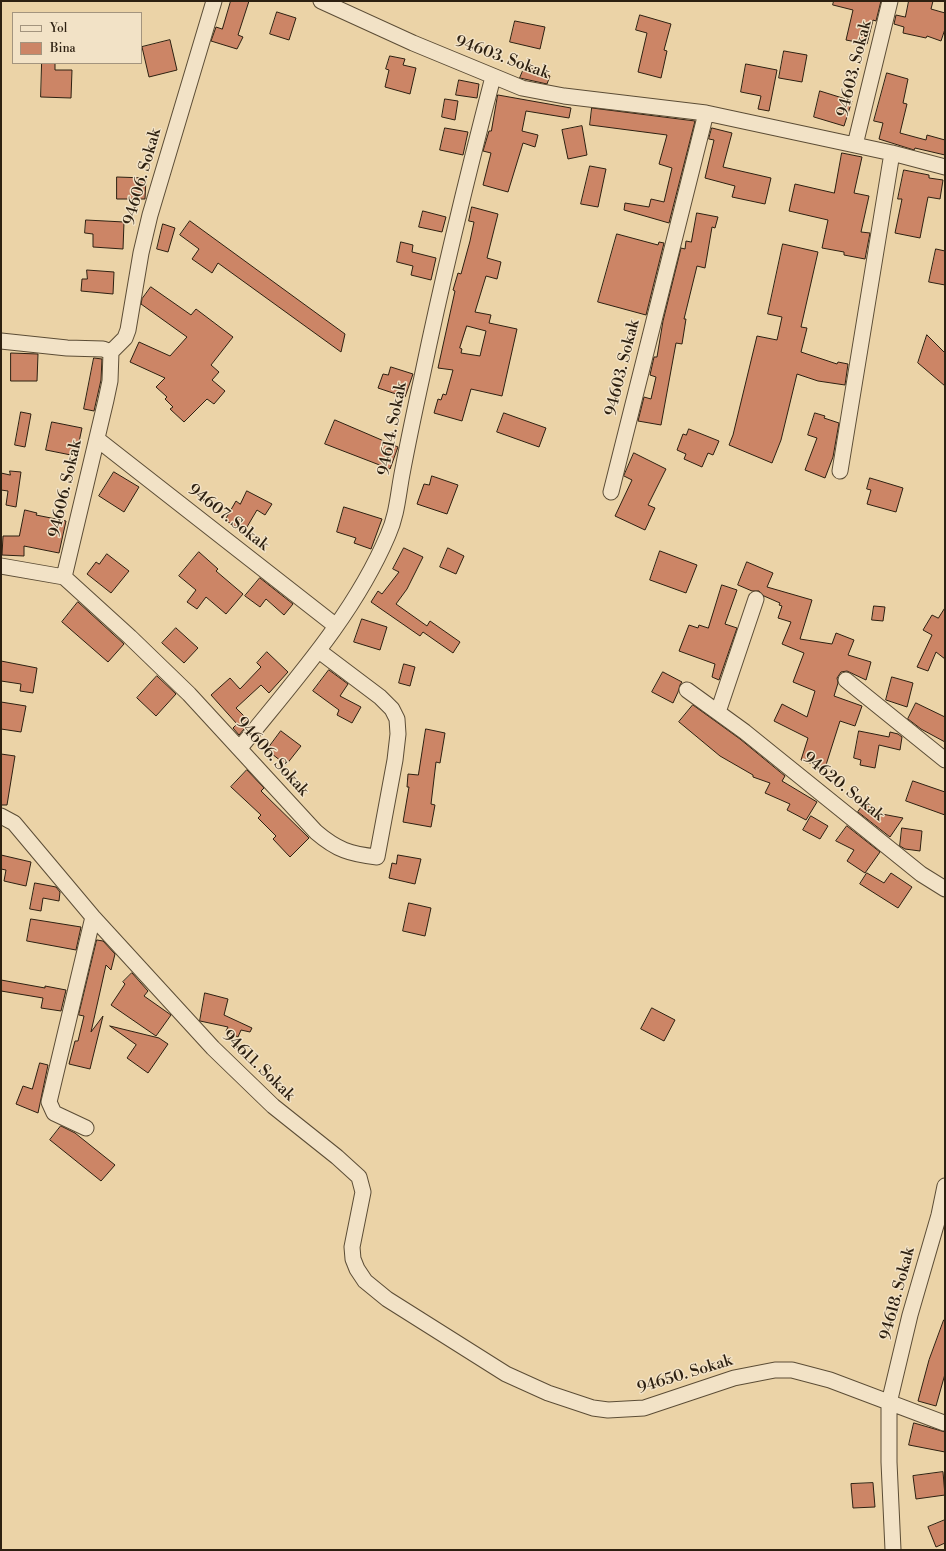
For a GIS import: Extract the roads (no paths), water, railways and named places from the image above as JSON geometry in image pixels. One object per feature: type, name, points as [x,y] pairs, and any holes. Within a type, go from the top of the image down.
[{"type":"street","name":"94606. Sokak","points":[[214,1],[150,214],[141,253],[128,330],[125,338],[111,352],[110,381],[64,577],[164,668],[240,748],[295,810],[330,844],[343,851],[377,856],[395,760],[398,734],[397,719],[392,709],[380,697],[319,651]]},
{"type":"street","name":"94603. Sokak","points":[[321,1],[413,44],[493,77],[545,94],[706,113],[892,153],[945,167]]},
{"type":"street","name":"94603. Sokak","points":[[855,145],[890,1]]},
{"type":"street","name":"94614. Sokak","points":[[240,748],[319,651],[336,626],[378,556],[394,518],[452,238],[493,77]]},
{"type":"street","name":"94603. Sokak","points":[[611,492],[706,113]]},
{"type":"street","points":[[840,471],[892,153]]},
{"type":"street","points":[[1,341],[67,348],[103,349],[111,352]]},
{"type":"street","name":"94607. Sokak","points":[[97,439],[336,626]]},
{"type":"street","points":[[1,566],[64,577]]},
{"type":"street","points":[[718,712],[756,599]]},
{"type":"street","points":[[846,680],[945,760]]},
{"type":"street","name":"94620. Sokak","points":[[687,690],[746,732],[921,874],[945,889]]},
{"type":"street","name":"94611. Sokak","points":[[1,816],[14,823],[93,917],[213,1048],[273,1106],[337,1157],[358,1177],[363,1192],[352,1247]]},
{"type":"street","points":[[86,1128],[54,1112],[50,1102],[93,917]]},
{"type":"street","name":"94618. Sokak","points":[[893,1550],[889,1462],[889,1403],[910,1315],[944,1192]]},
{"type":"street","name":"94650. Sokak","points":[[352,1247],[356,1269],[365,1281],[387,1299],[506,1374],[548,1393],[593,1408],[608,1410],[644,1408],[734,1378],[775,1370],[792,1370],[813,1374],[889,1403]]},
{"type":"street","points":[[889,1403],[944,1423]]}]
